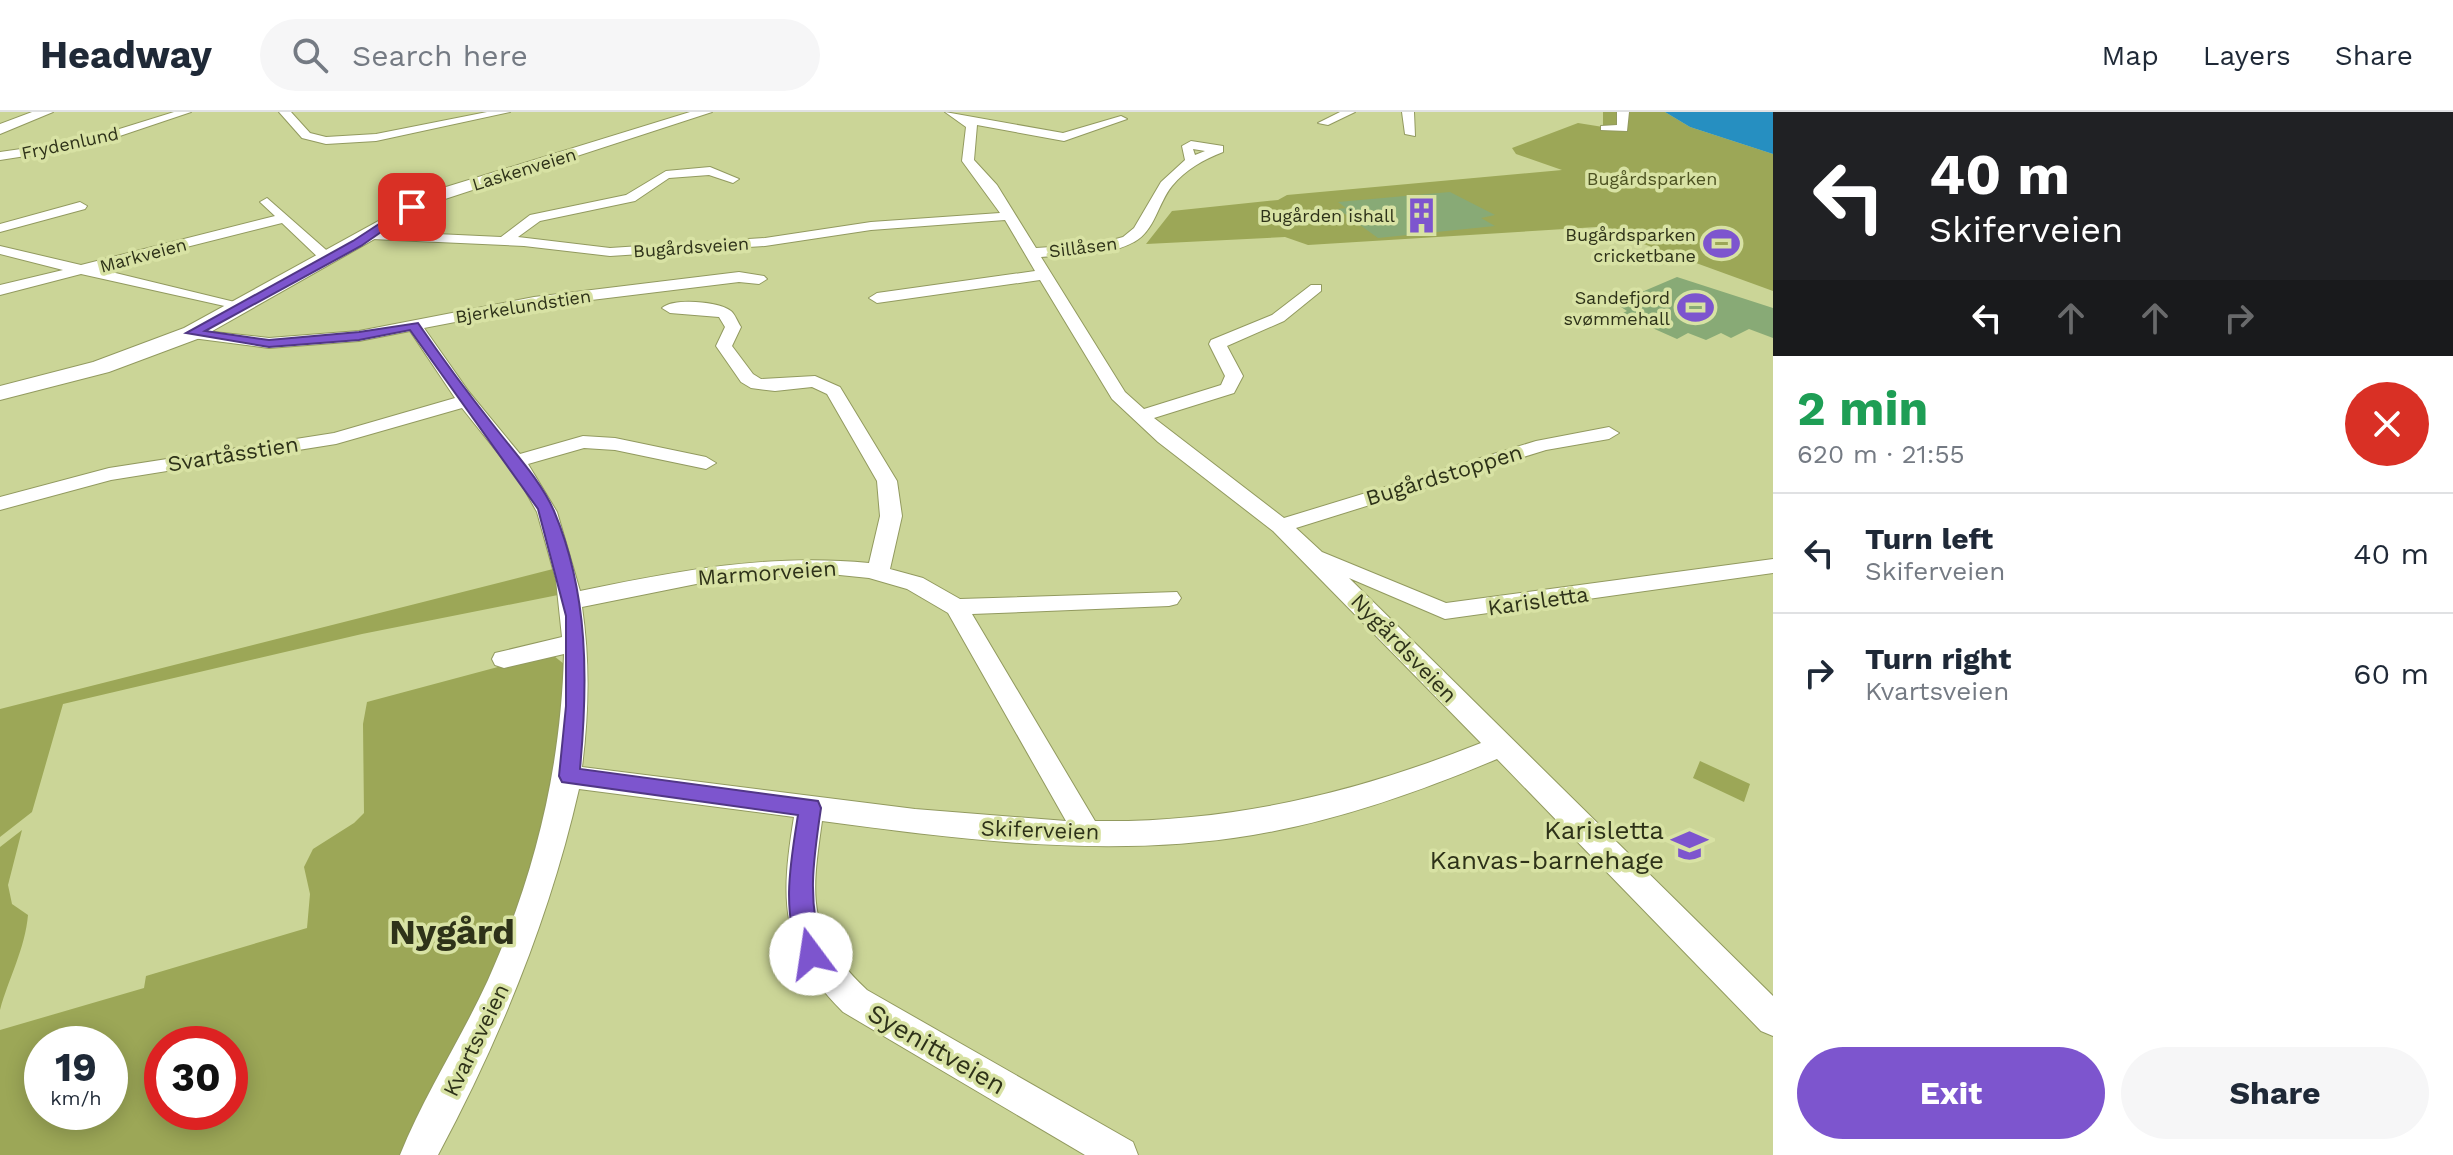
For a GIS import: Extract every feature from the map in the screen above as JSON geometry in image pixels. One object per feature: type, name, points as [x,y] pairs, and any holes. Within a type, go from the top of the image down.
[{"type":"street","points":[[0,129],[46,112]]},
{"type":"street","name":"Frydenlund","points":[[0,156],[86,143],[185,112]]},
{"type":"street","points":[[285,112],[306,136],[338,140],[467,121],[504,112]]},
{"type":"street","name":"Laskenveien","points":[[0,393],[101,367],[192,333],[372,235],[412,207],[439,195],[705,112]]},
{"type":"street","points":[[960,116],[994,112]]},
{"type":"street","points":[[1324,123],[1349,112]]},
{"type":"street","points":[[1408,112],[1411,134]]},
{"type":"street","points":[[1605,128],[1623,129],[1623,112]]},
{"type":"street","points":[[960,116],[1064,137],[1121,119]]},
{"type":"street","name":"Nygårdsveien","points":[[960,116],[972,126],[968,161],[992,188],[1118,395],[1140,416],[1281,526],[1313,556],[1773,1019]]},
{"type":"street","name":"Sillåsen","points":[[1031,253],[1099,248],[1128,240],[1140,231],[1166,185],[1191,161]]},
{"type":"street","points":[[503,242],[535,218],[630,198],[666,175],[710,171],[733,179]]},
{"type":"street","points":[[267,202],[328,259]]},
{"type":"street","points":[[0,228],[80,206]]},
{"type":"street","name":"Bugårdsveien","points":[[372,235],[503,242],[590,252],[628,252],[765,242],[958,217],[1009,216]]},
{"type":"street","name":"Markveien","points":[[0,290],[285,218]]},
{"type":"street","points":[[0,250],[241,308]]},
{"type":"street","points":[[877,298],[953,289],[986,280],[1045,275]]},
{"type":"street","name":"Bjerkelundstien","points":[[192,333],[269,343],[359,336],[534,302],[739,277],[759,279]]},
{"type":"street","points":[[1140,416],[1228,389],[1234,376],[1217,344],[1278,318],[1316,288]]},
{"type":"street","points":[[670,308],[709,309],[725,314],[733,327],[724,346],[747,378],[757,384],[775,386],[815,381],[834,391],[887,481],[891,516],[878,573]]},
{"type":"street","name":"Kvartsveien","points":[[414,325],[546,509],[571,601],[576,706],[569,776],[538,895],[515,959],[424,1152]]},
{"type":"street","name":"Svartåsstien","points":[[0,504],[109,474],[336,438],[466,401]]},
{"type":"street","name":"Bugårdstoppen","points":[[1281,526],[1543,445],[1609,433]]},
{"type":"street","points":[[668,455],[683,439]]},
{"type":"street","points":[[514,462],[583,442],[615,444],[706,463]]},
{"type":"street","name":"Karisletta","points":[[1313,556],[1354,569],[1422,604],[1445,611],[1773,566]]},
{"type":"street","name":"Marmorveien","points":[[571,601],[672,581],[756,569],[829,565],[878,573],[933,590],[956,607],[1075,808],[1085,833]]},
{"type":"street","points":[[956,607],[1169,598]]},
{"type":"street","points":[[504,659],[574,643]]},
{"type":"street","name":"Skiferveien","points":[[569,776],[939,825],[1147,834],[1220,827],[1325,808],[1423,779],[1501,746]]},
{"type":"street","name":"Syenittveien","points":[[810,808],[799,882],[802,924],[811,954],[829,979],[855,1001],[1120,1155]]},
{"type":"green space","name":"Bugårdsparken","points":[[1603,112],[1665,112],[1690,127],[1773,154],[1773,291],[1597,227],[1308,245],[1285,237],[1146,244],[1172,211],[1278,200],[1287,195],[1562,170],[1516,154],[1512,148],[1578,123],[1603,127]]},
{"type":"green space","points":[[553,569],[558,595],[362,634],[63,704],[32,812],[0,837],[0,709]]},
{"type":"green space","points":[[543,655],[554,656],[564,664],[559,786],[501,965],[402,1155],[0,1155],[0,1030],[144,988],[146,976],[307,928],[310,894],[304,867],[313,849],[354,823],[364,813],[363,724],[367,702]]},
{"type":"green space","points":[[1700,761],[1750,784],[1744,802],[1693,778]]},
{"type":"green space","points":[[22,830],[8,885],[12,904],[28,915],[20,951],[0,1010],[0,847]]},
{"type":"water","points":[[1665,112],[1773,112],[1773,154],[1690,127]]},
{"type":"building","name":"Bugården ishall","points":[[1450,192],[1495,215],[1481,218],[1495,226],[1378,238],[1338,209],[1346,208],[1338,202]]},
{"type":"building","name":"Sandefjord svømmehall","points":[[1677,277],[1773,308],[1773,338],[1749,329],[1731,338],[1721,333],[1706,340],[1688,333],[1677,339],[1621,314],[1627,311],[1618,305],[1634,298],[1630,297]]},
{"type":"place","name":"Bugården ishall","points":[[1421,215]]},
{"type":"place","name":"Bugårdsparken cricketbane","points":[[1722,244]]},
{"type":"place","name":"Sandefjord svømmehall","points":[[1696,307]]},
{"type":"place","name":"Karisletta Kanvas-barnehage","points":[[1690,845]]},
{"type":"district","name":"Nygård","points":[[452,932]]},
{"type":"route","points":[[412,207],[357,244],[192,333],[269,343],[359,336],[414,325],[443,371],[514,462],[546,509],[563,562],[575,616],[576,706],[569,776],[810,808],[799,882],[802,924],[811,954]]}]
